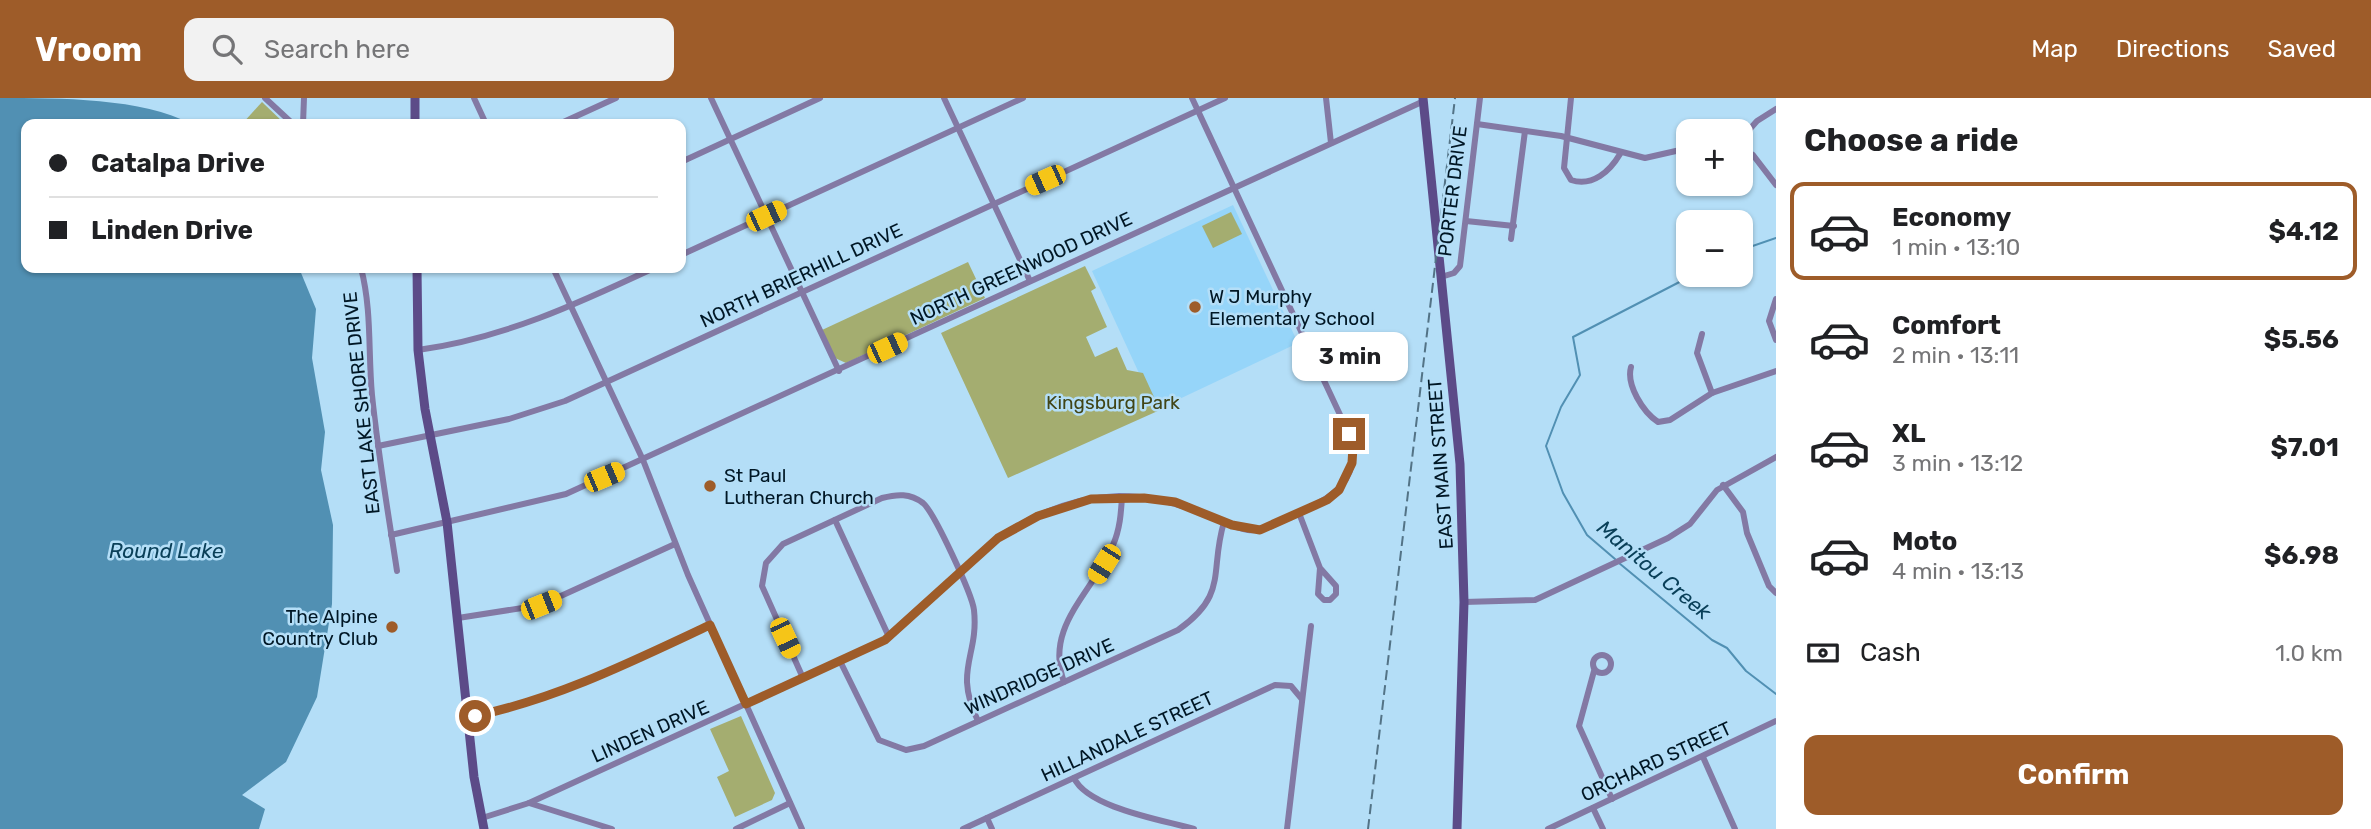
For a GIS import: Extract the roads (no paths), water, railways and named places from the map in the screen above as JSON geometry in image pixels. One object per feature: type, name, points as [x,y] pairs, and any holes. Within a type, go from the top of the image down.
[{"type":"main road","points":[[415,98],[415,119]]},
{"type":"main road","name":"EAST MAIN STREET","points":[[1424,99],[1460,464],[1464,602],[1457,829]]},
{"type":"main road","points":[[417,273],[418,350],[430,436],[447,522],[484,829]]},
{"type":"street","points":[[265,98],[288,119]]},
{"type":"street","points":[[303,119],[304,98]]},
{"type":"street","points":[[474,98],[484,119]]},
{"type":"street","points":[[570,119],[616,98]]},
{"type":"street","points":[[711,98],[839,371]]},
{"type":"street","points":[[686,160],[820,98]]},
{"type":"street","points":[[944,98],[1030,281]]},
{"type":"street","points":[[686,254],[1023,98]]},
{"type":"street","name":"LINDEN DRIVE","points":[[482,818],[529,803],[889,637],[998,538],[1027,520],[1065,505],[1122,497],[1175,502],[1247,530],[1260,530],[1327,500],[1339,490],[1352,463],[1353,447],[1192,98]]},
{"type":"street","name":"NORTH BRIERHILL DRIVE","points":[[378,446],[532,413],[606,382],[1225,98]]},
{"type":"street","points":[[1326,98],[1331,143]]},
{"type":"street","name":"PORTER DRIVE","points":[[1441,278],[1460,266],[1480,98]]},
{"type":"street","points":[[1571,98],[1564,168],[1571,180],[1578,183],[1608,172],[1620,154]]},
{"type":"street","name":"NORTH GREENWOOD DRIVE","points":[[391,535],[566,494],[839,371],[1424,99]]},
{"type":"street","points":[[1753,126],[1776,109]]},
{"type":"street","points":[[1477,124],[1566,137],[1620,154],[1645,158],[1676,151]]},
{"type":"street","points":[[1511,239],[1525,131]]},
{"type":"street","points":[[1753,155],[1776,185]]},
{"type":"street","points":[[1466,221],[1515,222]]},
{"type":"street","name":"EAST LAKE SHORE DRIVE","points":[[362,273],[369,307],[369,358],[378,446],[397,571]]},
{"type":"street","points":[[555,273],[643,460],[710,625],[802,829]]},
{"type":"street","points":[[418,350],[492,336],[571,306],[643,273]]},
{"type":"street","points":[[1776,299],[1769,321],[1776,340]]},
{"type":"street","points":[[1702,334],[1697,353],[1713,393]]},
{"type":"street","points":[[1631,367],[1629,380],[1633,388],[1654,419],[1664,422],[1713,393],[1776,371]]},
{"type":"street","points":[[1464,602],[1535,600],[1668,538],[1690,524],[1723,485],[1776,457]]},
{"type":"street","points":[[1723,485],[1743,512],[1747,533],[1769,586],[1776,593]]},
{"type":"street","points":[[803,678],[766,598],[762,574],[774,551],[882,498],[898,494],[911,496],[931,512],[974,606],[973,632],[965,679],[969,703],[978,721]]},
{"type":"street","points":[[1064,682],[1058,664],[1058,642],[1114,542],[1122,497]]},
{"type":"street","points":[[1299,513],[1320,568],[1336,586],[1336,594],[1330,600],[1324,600],[1318,594],[1320,568]]},
{"type":"street","points":[[835,520],[889,637]]},
{"type":"street","name":"WINDRIDGE DRIVE","points":[[841,661],[872,730],[890,746],[906,750],[924,746],[1178,630],[1193,620],[1213,592],[1217,577],[1216,548],[1224,522]]},
{"type":"street","points":[[458,618],[541,605],[676,544]]},
{"type":"street","points":[[469,717],[517,707],[559,693],[710,625]]},
{"type":"street","points":[[1287,829],[1311,626]]},
{"type":"street","points":[[1594,671],[1579,726],[1612,799]]},
{"type":"street","name":"HILLANDALE STREET","points":[[962,829],[1275,685],[1291,686],[1301,698]]},
{"type":"street","name":"ORCHARD STREET","points":[[1548,829],[1776,721]]},
{"type":"street","points":[[1703,757],[1735,829]]},
{"type":"street","points":[[1074,778],[1079,789],[1104,802],[1194,829]]},
{"type":"street","points":[[529,803],[612,829]]},
{"type":"street","points":[[736,829],[790,803]]},
{"type":"street","points":[[1593,808],[1602,829]]},
{"type":"street","points":[[987,818],[992,829]]},
{"type":"water","name":"Round Lake","points":[[0,98],[74,99],[125,104],[180,119],[21,119],[21,273],[301,273],[316,309],[312,358],[325,432],[321,470],[333,525],[332,604],[317,697],[286,762],[242,795],[265,809],[259,829],[0,829]]},
{"type":"waterway","name":"Manitou Creek","points":[[1753,246],[1776,238]]},
{"type":"waterway","name":"Manitou Creek","points":[[1615,559],[1587,535],[1563,493],[1546,446],[1561,407],[1580,375],[1573,337],[1676,284]]},
{"type":"waterway","name":"Manitou Creek","points":[[1619,563],[1712,640],[1727,648],[1746,671],[1776,694]]},
{"type":"railway","points":[[1368,829],[1455,98]]},
{"type":"place","name":"W J Murphy Elementary School","points":[[1195,307]]},
{"type":"place","name":"St Paul Lutheran Church","points":[[710,486]]},
{"type":"place","name":"The Alpine Country Club","points":[[392,627]]},
{"type":"park label","name":"Kingsburg Park","points":[[1113,402]]}]
